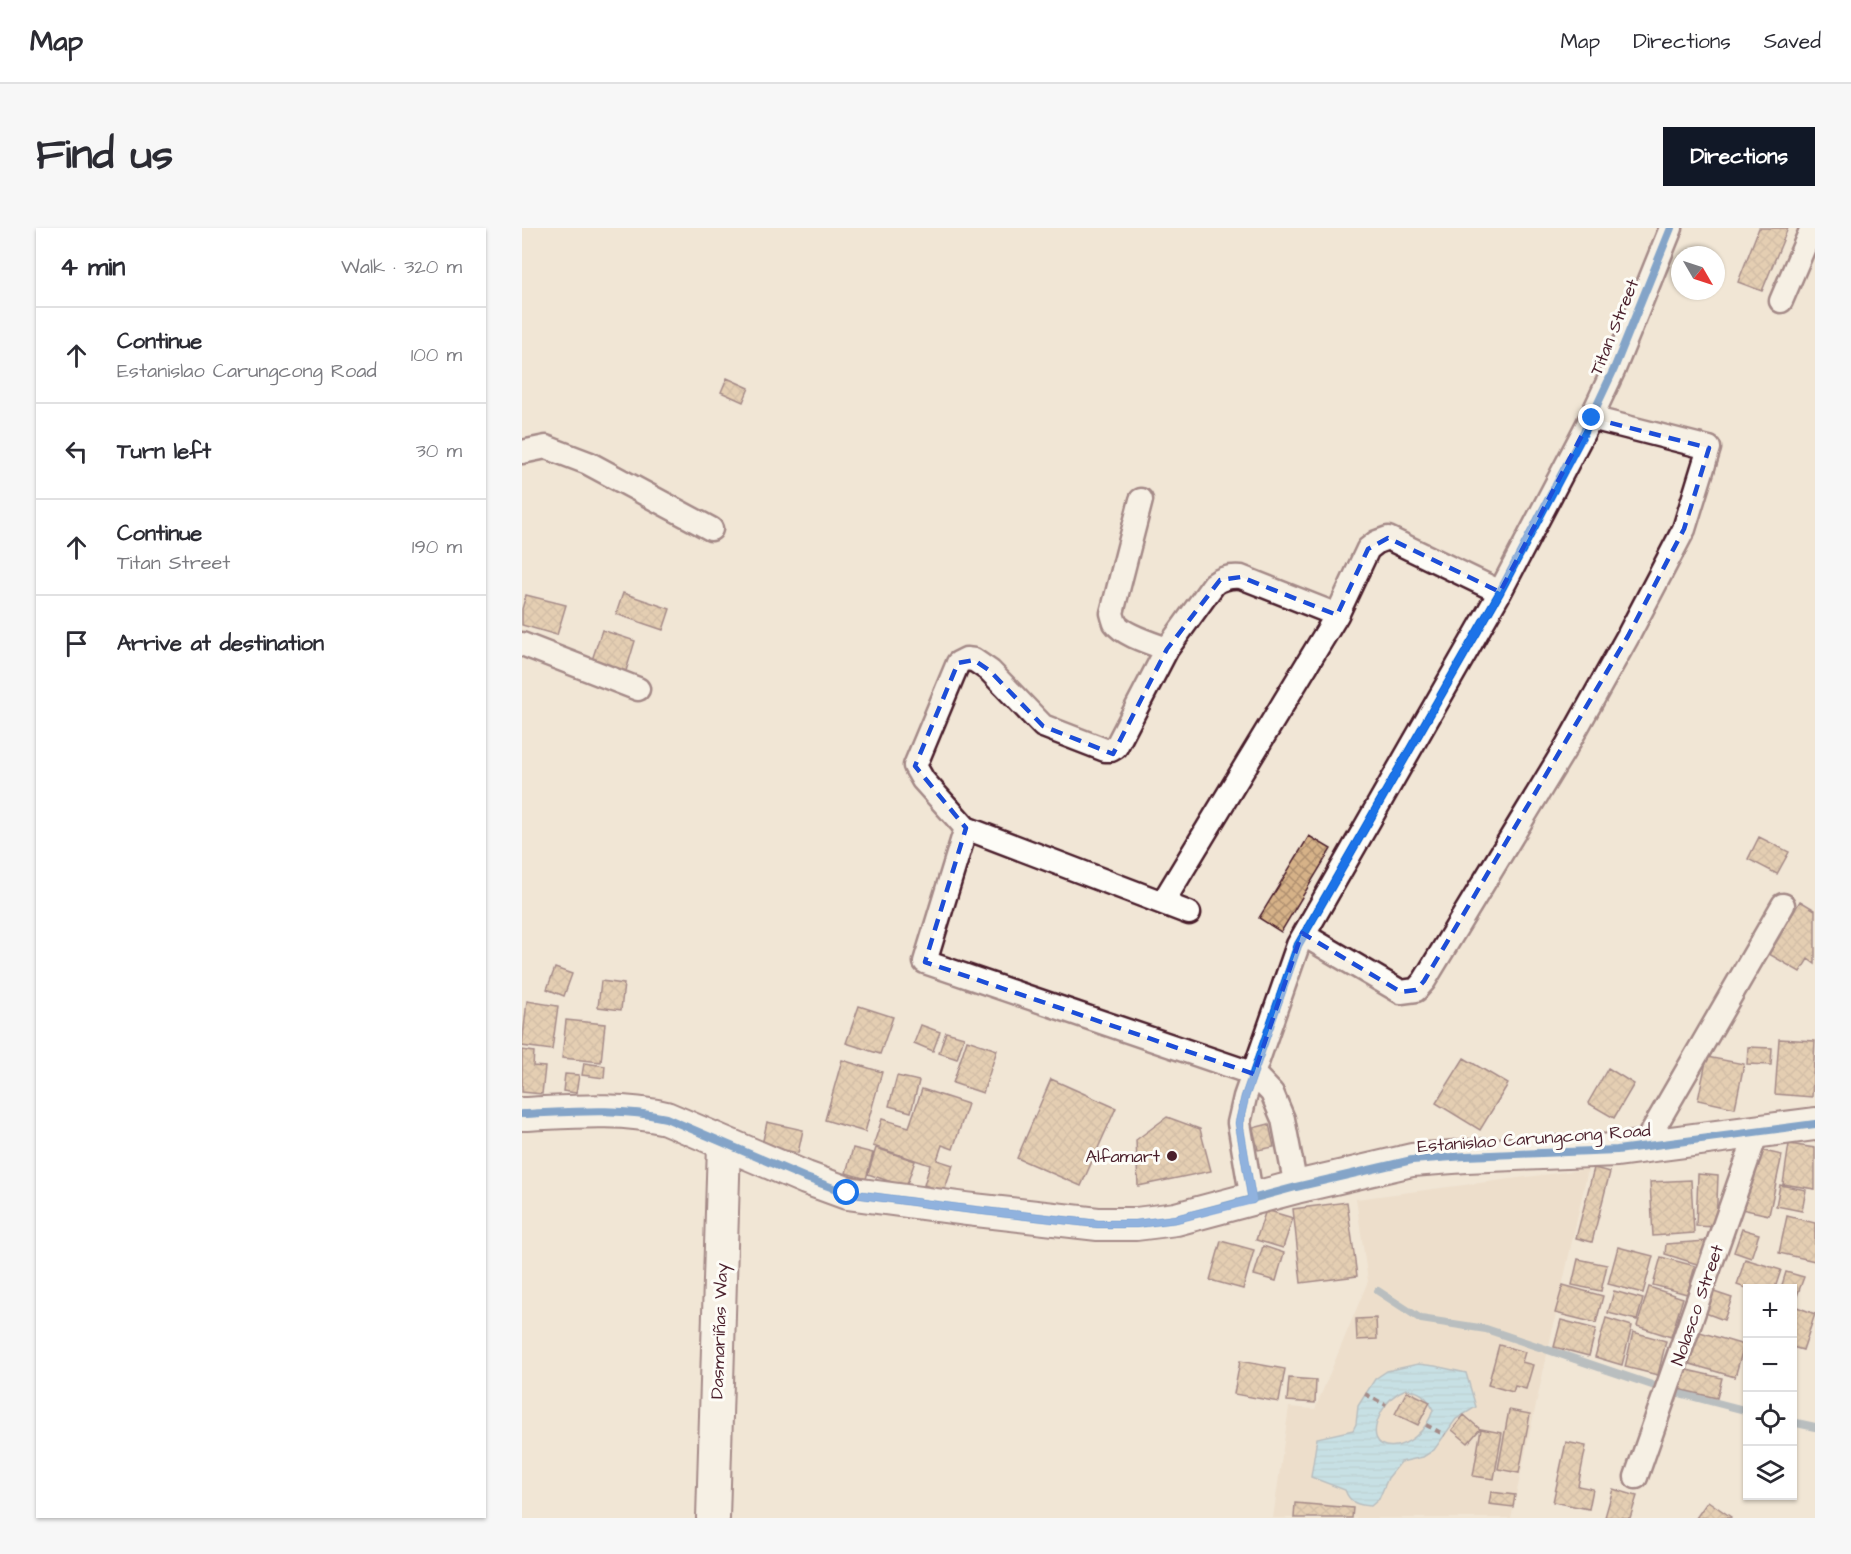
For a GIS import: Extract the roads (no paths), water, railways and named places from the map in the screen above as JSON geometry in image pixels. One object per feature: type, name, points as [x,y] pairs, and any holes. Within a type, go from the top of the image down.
[{"type":"street","name":"Titan Street","points":[[1252,1200],[1239,1123],[1245,1097],[1298,945],[1500,592],[1592,418],[1671,228]]},
{"type":"street","points":[[1780,301],[1810,240]]},
{"type":"street","points":[[1304,935],[1401,992],[1416,990],[1424,981],[1566,747],[1628,636],[1684,529],[1718,449],[1592,418]]},
{"type":"street","points":[[522,452],[546,447],[588,463],[711,529]]},
{"type":"street","points":[[1142,500],[1112,614],[1115,624],[1144,640],[1167,649]]},
{"type":"street","points":[[1163,902],[1337,615],[1368,549],[1388,538],[1500,592]]},
{"type":"street","points":[[1189,912],[966,828],[923,780],[915,766],[958,663],[966,659],[974,660],[990,671],[1043,726],[1105,750],[1111,750],[1116,747],[1167,649],[1214,584],[1221,579],[1234,576],[1266,586],[1337,615]]},
{"type":"street","points":[[522,644],[638,688]]},
{"type":"street","points":[[966,828],[925,962],[1254,1074],[1272,1093],[1282,1119],[1296,1187]]},
{"type":"street","points":[[1643,1147],[1783,904]]},
{"type":"street","name":"Estanislao Carungcong Road","points":[[522,1114],[615,1110],[642,1112],[666,1118],[806,1178],[847,1193],[1098,1224],[1136,1224],[1176,1219],[1296,1187],[1412,1160],[1466,1155],[1617,1150],[1815,1125]]},
{"type":"street","name":"Nolasco Street","points":[[1636,1477],[1757,1132]]},
{"type":"street","name":"Dasmariñas Way","points":[[713,1518],[724,1144]]},
{"type":"water","points":[[1418,1364],[1466,1373],[1476,1407],[1456,1419],[1434,1450],[1423,1457],[1401,1462],[1388,1478],[1379,1499],[1371,1506],[1362,1505],[1352,1501],[1345,1490],[1311,1477],[1317,1438],[1353,1430],[1358,1406],[1375,1379],[1387,1371]],"holes":[[[1406,1389],[1426,1398],[1433,1410],[1426,1425],[1415,1437],[1404,1444],[1383,1445],[1377,1438],[1376,1427],[1382,1411],[1395,1395]]]},
{"type":"waterway","points":[[1378,1291],[1421,1319],[1486,1329],[1652,1385]]},
{"type":"waterway","points":[[1679,1393],[1743,1410]]},
{"type":"waterway","points":[[1797,1423],[1815,1427]]},
{"type":"place","name":"Alfamart","points":[[1172,1156]]}]
